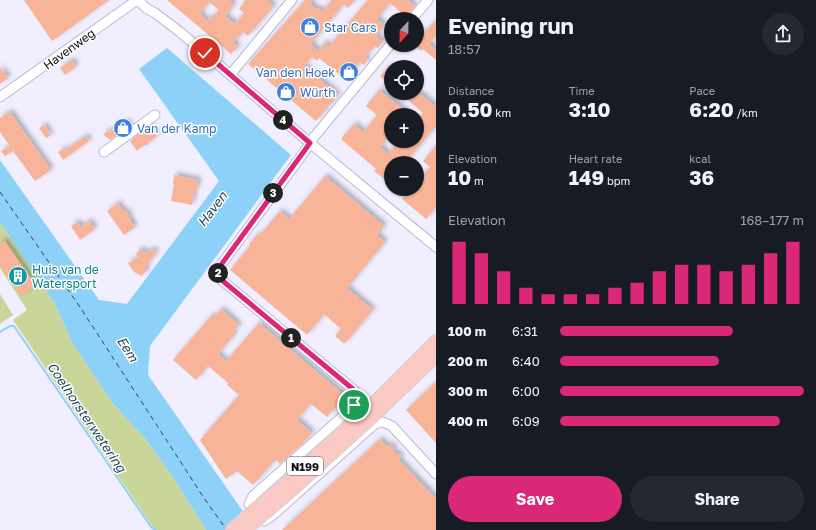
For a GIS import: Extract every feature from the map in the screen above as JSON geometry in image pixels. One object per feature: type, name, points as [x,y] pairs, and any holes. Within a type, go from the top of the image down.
[{"type":"main road","name":"N199","points":[[245,530],[300,483],[380,404],[436,341]]},
{"type":"main road","name":"N199","points":[[232,530],[436,356]]},
{"type":"street","points":[[138,0],[146,8],[156,13],[180,32],[310,143],[436,247]]},
{"type":"street","name":"Havenweg","points":[[0,97],[138,0]]},
{"type":"street","points":[[145,0],[153,7],[156,13]]},
{"type":"street","points":[[230,75],[292,0]]},
{"type":"street","points":[[418,12],[428,0]]},
{"type":"street","points":[[249,504],[253,496],[344,416],[358,399],[354,390],[218,277],[218,269],[310,143],[384,52]]},
{"type":"street","points":[[104,152],[155,115]]},
{"type":"street","points":[[264,521],[273,516],[375,424],[383,422],[392,426],[436,474]]},
{"type":"green space","points":[[0,222],[55,304],[73,344],[114,405],[145,438],[172,476],[206,530],[153,530],[152,526],[13,320],[27,310],[0,268]]},
{"type":"green space","points":[[0,294],[13,315],[0,324]]},
{"type":"water","points":[[167,48],[291,155],[150,346],[148,375],[242,510],[254,530],[206,530],[172,476],[145,438],[114,405],[73,344],[55,304],[0,222],[0,160],[99,300],[127,304],[219,181],[139,69]]},
{"type":"building","points":[[24,0],[109,0],[52,41]]},
{"type":"building","points":[[167,0],[228,0],[234,5],[225,16],[235,24],[244,13],[239,9],[246,0],[266,0],[274,6],[248,36],[243,32],[233,43],[238,47],[231,54]],"holes":[[[209,2],[219,10],[211,19],[210,17],[207,21],[200,14]]]},
{"type":"building","points":[[305,0],[313,0],[310,3],[317,10],[319,8],[322,11],[332,0],[355,0],[348,8],[344,4],[311,44],[318,51],[325,42],[329,46],[368,0],[408,0],[415,6],[410,12],[400,12],[390,3],[377,19],[383,24],[383,27],[376,36],[383,42],[378,48],[375,46],[365,57],[368,60],[364,65],[360,62],[346,80],[319,58],[317,61],[312,57],[304,66],[338,95],[316,121],[248,64]]},
{"type":"building","points":[[436,20],[436,36],[429,44],[436,50],[436,60],[424,50],[424,33]]},
{"type":"building","points":[[72,60],[76,67],[65,75],[60,68]]},
{"type":"building","points":[[0,67],[8,78],[0,84]]},
{"type":"building","points":[[384,72],[384,80],[380,76]]},
{"type":"building","points":[[379,90],[384,94],[384,100],[391,100],[401,108],[384,108],[384,142],[380,147],[388,154],[393,148],[418,148],[411,156],[384,156],[384,179],[374,171],[376,169],[341,139],[354,124],[363,132],[377,115],[366,106]]},
{"type":"building","points":[[424,97],[436,107],[436,126],[424,140],[424,108],[417,108],[408,100],[424,100]]},
{"type":"building","points":[[10,112],[51,170],[35,181],[13,151],[5,156],[1,151],[10,146],[0,132],[0,118]]},
{"type":"building","points":[[127,121],[130,126],[110,140],[103,134],[108,131],[109,132]]},
{"type":"building","points":[[44,125],[51,135],[46,138],[39,128]]},
{"type":"building","points":[[150,126],[157,136],[149,142],[148,145],[144,145],[137,151],[130,141]]},
{"type":"building","points":[[86,136],[89,141],[63,160],[58,152],[63,149],[64,151]]},
{"type":"building","points":[[436,145],[436,207],[426,219],[402,199],[405,196],[424,196],[424,174],[430,167],[424,162],[424,160]]},
{"type":"building","points":[[174,175],[198,180],[192,205],[171,201]]},
{"type":"building","points":[[325,176],[384,226],[377,235],[385,242],[347,288],[373,310],[345,343],[335,336],[341,329],[324,314],[307,335],[230,270],[250,246],[249,244],[258,234],[260,235],[280,211],[289,219]]},
{"type":"building","points":[[118,203],[124,212],[126,211],[135,227],[124,235],[107,211]]},
{"type":"building","points":[[89,221],[95,229],[80,240],[71,226],[77,222],[81,227]]},
{"type":"building","name":"Huis van de Watersport","points":[[5,241],[36,286],[21,296],[0,266],[0,244]]},
{"type":"building","points":[[140,249],[146,253],[153,249],[156,253],[145,267],[147,270],[142,276],[134,272],[128,263],[139,257],[136,254]]},
{"type":"building","points":[[221,309],[239,325],[232,333],[235,334],[218,354],[226,361],[259,323],[345,396],[327,417],[311,404],[297,420],[312,433],[280,464],[276,460],[273,462],[253,485],[237,471],[226,479],[200,440],[239,395],[227,385],[228,383],[208,366],[196,380],[173,360],[212,315],[214,317]]},
{"type":"building","points":[[436,382],[436,443],[406,410]]},
{"type":"building","points":[[380,439],[387,446],[394,447],[393,452],[401,455],[399,460],[436,499],[436,530],[282,530]]},
{"type":"waterway","name":"Coelhorsterwetering","points":[[0,332],[10,326],[14,326],[149,524],[156,530]]},
{"type":"ferry route","points":[[0,192],[80,307],[204,498],[226,529]]},
{"type":"place","name":"Star Cars","points":[[310,27]]},
{"type":"place","name":"Van den Hoek","points":[[349,72]]},
{"type":"place","name":"Würth","points":[[286,92]]},
{"type":"place","name":"Van der Kamp","points":[[123,128]]},
{"type":"place","name":"Huis van de Watersport","points":[[18,276]]},
{"type":"route","points":[[205,53],[310,143],[218,269],[218,277],[354,390],[358,399],[354,405]]},
{"type":"water label","name":"Haven","points":[[212,209]]},
{"type":"water label","name":"Eem","points":[[128,349]]}]
